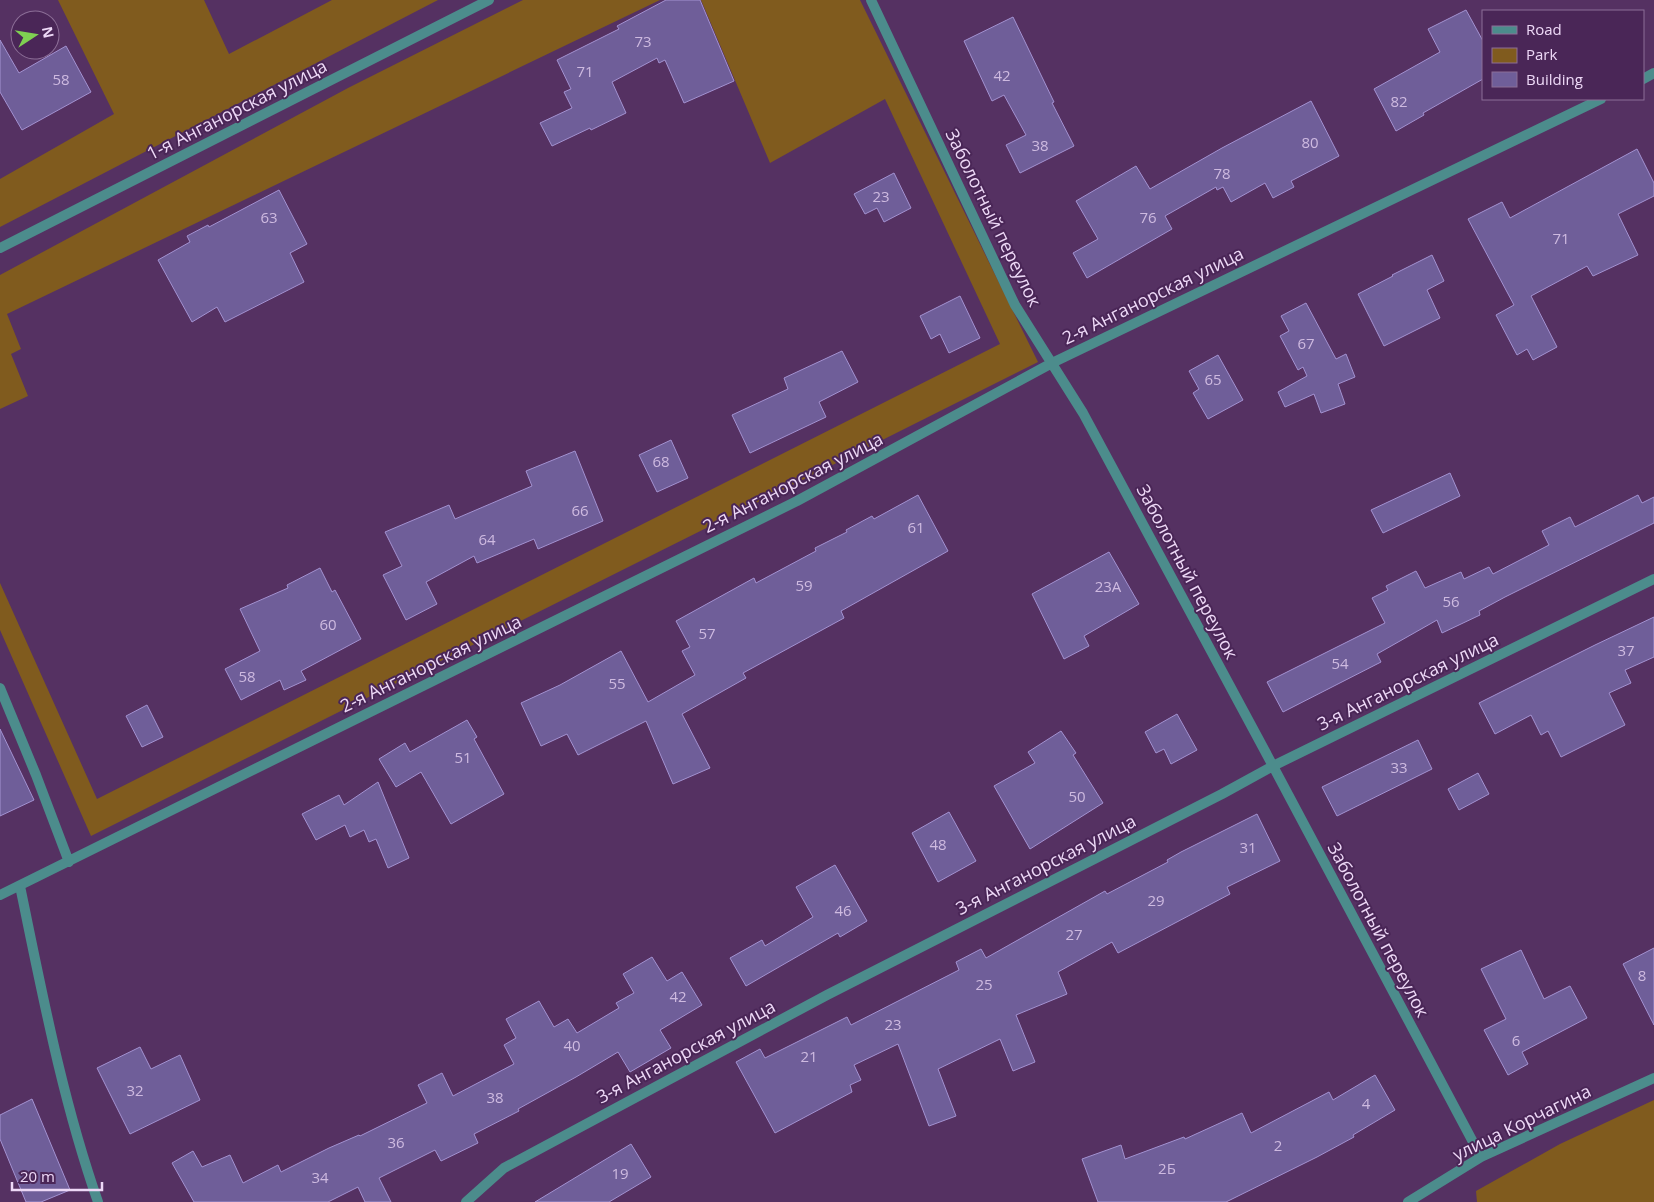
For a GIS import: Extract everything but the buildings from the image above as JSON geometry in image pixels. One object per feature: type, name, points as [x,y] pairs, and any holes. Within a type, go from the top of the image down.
[{"type":"street","name":"1-я Анганорская улица","points":[[0,248],[489,0]]},
{"type":"street","name":"Заболотный переулок","points":[[871,0],[1015,305],[1087,422],[1481,1157]]},
{"type":"street","name":"2-я Анганорская улица","points":[[0,895],[797,501],[1052,363],[1599,100]]},
{"type":"street","name":"3-я Анганорская улица","points":[[466,1202],[504,1168],[827,995],[1214,799],[1273,766],[1654,579]]},
{"type":"street","points":[[0,688],[69,862]]},
{"type":"street","points":[[20,886],[62,1084],[76,1137],[98,1202]]},
{"type":"street","name":"улица Корчагина","points":[[1408,1202],[1481,1157],[1654,1078]]},
{"type":"green space","points":[[58,0],[204,0],[229,54],[332,0],[438,0],[0,227],[0,179],[114,114]]},
{"type":"green space","points":[[523,0],[660,0],[7,314],[21,349],[11,354],[28,396],[0,409],[0,275],[348,88]]},
{"type":"green space","points":[[701,0],[860,0],[1038,362],[91,836],[0,630],[0,583],[97,799],[1000,344],[885,99],[770,163]]},
{"type":"green space","points":[[1654,1100],[1654,1202],[1477,1202],[1476,1191],[1560,1144]]}]
